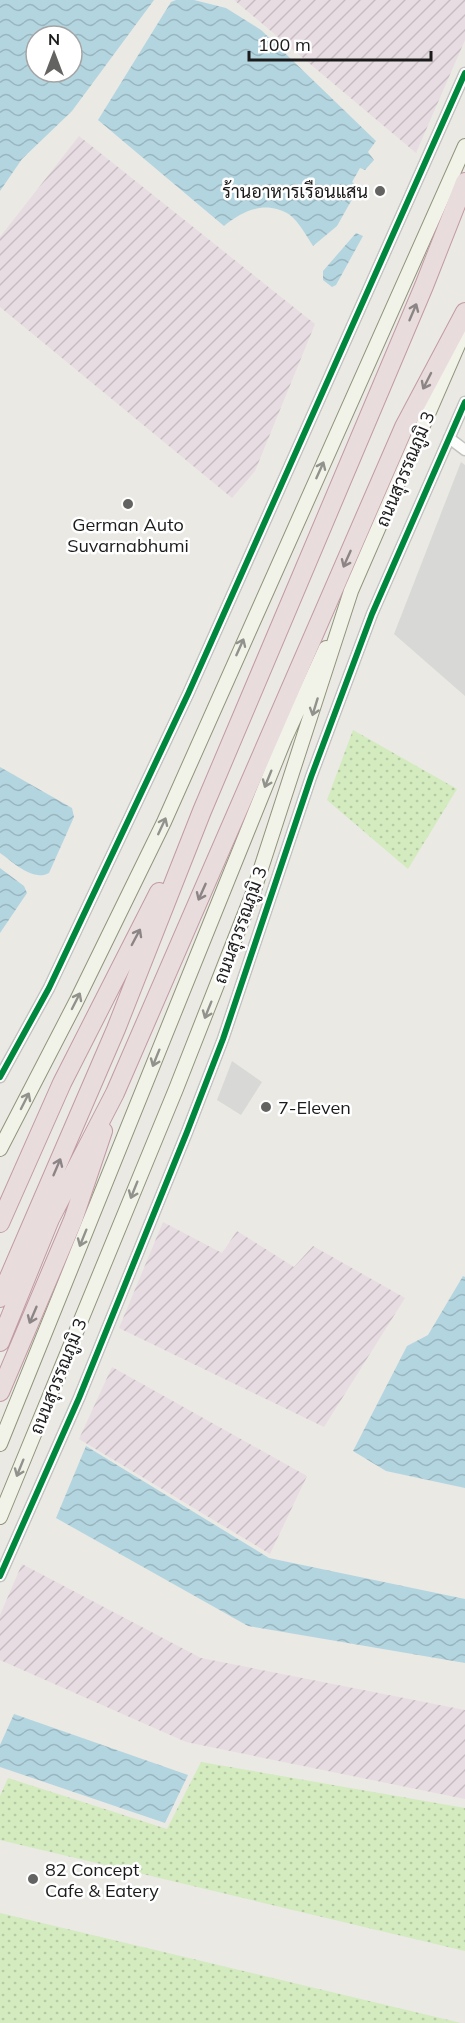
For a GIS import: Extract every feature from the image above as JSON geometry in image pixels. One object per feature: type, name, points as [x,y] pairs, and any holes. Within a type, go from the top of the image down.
[{"type":"highway","points":[[0,1298],[117,1029],[202,811],[415,308],[465,182]]},
{"type":"highway","points":[[0,1342],[62,1192],[115,1092],[404,427],[465,312]]},
{"type":"highway","points":[[0,1222],[90,1025],[202,811]]},
{"type":"highway","points":[[0,1392],[73,1220],[115,1092]]},
{"type":"main road","points":[[0,1149],[76,1002],[164,822],[465,146]]},
{"type":"main road","name":"ถนนสุวรรณภูมิ 3","points":[[0,1517],[180,1079],[244,916],[351,591],[465,329]]},
{"type":"main road","points":[[0,1444],[285,738],[351,591]]},
{"type":"street","points":[[0,1077],[48,988],[188,694],[465,73]]},
{"type":"street","points":[[0,1576],[79,1398],[188,1132],[223,1039],[311,777],[372,614],[465,402]]},
{"type":"street","points":[[449,438],[465,450]]},
{"type":"shaded area","points":[[234,0],[465,0],[465,40],[416,153]]},
{"type":"shaded area","points":[[79,136],[315,324],[255,471],[232,498],[0,307],[0,237]]},
{"type":"shaded area","points":[[461,462],[465,465],[465,696],[394,634]]},
{"type":"shaded area","points":[[232,1061],[262,1082],[241,1115],[217,1100]]},
{"type":"shaded area","points":[[163,1222],[222,1253],[237,1231],[294,1267],[313,1246],[405,1298],[324,1427],[119,1328]]},
{"type":"shaded area","points":[[112,1367],[307,1476],[270,1554],[79,1439]]},
{"type":"shaded area","points":[[22,1564],[201,1658],[465,1710],[465,1799],[186,1742],[0,1660],[0,1615]]},
{"type":"green space","points":[[353,730],[457,789],[408,869],[327,800]]},
{"type":"green space","points":[[201,1762],[465,1808],[465,1951],[0,1840],[0,1796],[8,1778],[167,1829]]},
{"type":"green space","points":[[0,1913],[461,2023],[0,2023]]},
{"type":"water","points":[[0,0],[154,0],[72,111],[22,159],[0,191]]},
{"type":"water","points":[[194,0],[226,8],[261,30],[376,141],[368,152],[374,160],[365,170],[360,168],[352,182],[359,187],[337,226],[313,246],[290,215],[272,208],[255,209],[239,215],[224,226],[98,120],[171,2]]},
{"type":"water","points":[[356,233],[363,236],[336,285],[332,287],[323,280],[323,271]]},
{"type":"water","points":[[0,767],[72,808],[74,817],[49,873],[36,875],[30,873],[0,853]]},
{"type":"water","points":[[0,868],[24,886],[27,893],[0,933]]},
{"type":"water","points":[[463,1276],[465,1277],[465,1488],[386,1471],[353,1451],[407,1346],[428,1335]]},
{"type":"water","points":[[86,1446],[269,1558],[465,1599],[465,1663],[248,1626],[56,1518]]},
{"type":"water","points":[[14,1714],[188,1775],[165,1823],[0,1767],[0,1745]]},
{"type":"cycle path","points":[[0,1077],[49,988],[188,694],[465,73]]},
{"type":"cycle path","points":[[0,1576],[79,1398],[187,1132],[223,1039],[311,777],[372,614],[465,402]]},
{"type":"place","name":"ร้านอาหารเรือนแสน","points":[[380,191]]},
{"type":"place","name":"German Auto Suvarnabhumi","points":[[128,504]]},
{"type":"place","name":"7-Eleven","points":[[266,1107]]},
{"type":"place","name":"82 Concept Cafe & Eatery","points":[[33,1879]]}]
